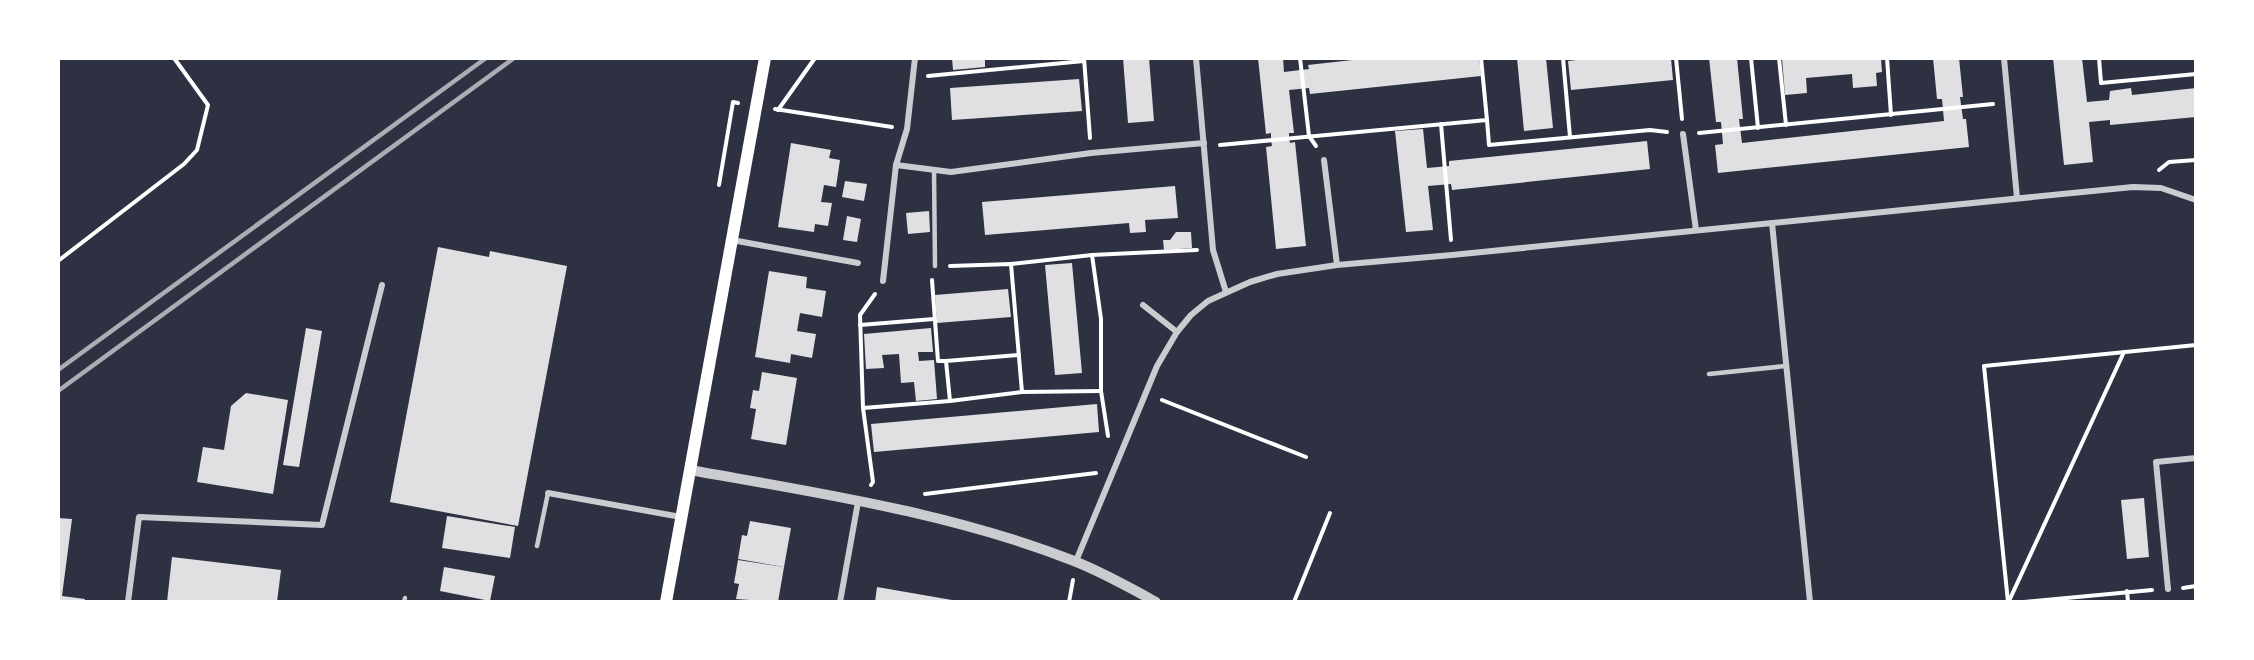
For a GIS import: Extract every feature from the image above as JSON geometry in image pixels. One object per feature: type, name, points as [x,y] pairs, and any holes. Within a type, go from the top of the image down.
[{"type":"main road","points":[[666,602],[765,58]]},
{"type":"street","points":[[883,281],[896,165],[907,129],[915,58]]},
{"type":"street","points":[[1196,58],[1213,250],[1226,292]]},
{"type":"street","points":[[2004,58],[2017,198]]},
{"type":"street","points":[[1683,134],[1696,230]]},
{"type":"street","points":[[896,165],[951,172],[1091,153],[1204,145]]},
{"type":"street","points":[[1324,160],[1336,265]]},
{"type":"street","points":[[1076,561],[1157,366],[1177,332],[1191,315],[1208,302],[1250,282],[1277,274],[1336,265],[2133,187],[2161,188],[2196,200]]},
{"type":"street","points":[[1772,223],[1810,602]]},
{"type":"street","points":[[731,239],[858,263]]},
{"type":"street","points":[[128,602],[139,517],[322,525],[382,285]]},
{"type":"street","points":[[1143,305],[1177,332]]},
{"type":"street","points":[[2168,589],[2156,462],[2196,458]]},
{"type":"street","points":[[690,470],[946,521],[1076,561],[1155,602]]},
{"type":"street","points":[[548,493],[681,517]]},
{"type":"street","points":[[840,602],[858,502]]},
{"type":"lane","points":[[933,169],[935,266]]},
{"type":"lane","points":[[1709,374],[1786,366]]},
{"type":"lane","points":[[537,546],[548,493]]},
{"type":"path","points":[[58,261],[184,164],[197,150],[208,105],[174,58]]},
{"type":"path","points":[[815,58],[778,110],[907,129]]},
{"type":"path","points":[[1300,58],[1309,136],[1324,160]]},
{"type":"path","points":[[1481,58],[1490,145],[1650,130],[1683,134],[1758,128],[2008,102]]},
{"type":"path","points":[[1563,58],[1570,137]]},
{"type":"path","points":[[1676,58],[1683,134]]},
{"type":"path","points":[[1751,58],[1758,128]]},
{"type":"path","points":[[1779,58],[1786,125]]},
{"type":"path","points":[[1887,58],[1891,115]]},
{"type":"path","points":[[2098,58],[2101,83],[2196,74]]},
{"type":"path","points":[[912,78],[1084,60],[1091,153]]},
{"type":"path","points":[[1204,145],[1487,120]]},
{"type":"path","points":[[1441,124],[1452,255]]},
{"type":"path","points":[[1019,355],[938,361],[931,285],[935,266],[1011,264],[1092,255],[1213,250]]},
{"type":"path","points":[[1092,255],[1101,319],[1101,391],[1108,437]]},
{"type":"path","points":[[1011,264],[1022,392]]},
{"type":"path","points":[[858,502],[873,482],[863,408],[860,315],[883,281]]},
{"type":"path","points":[[860,325],[934,319]]},
{"type":"path","points":[[2008,602],[1984,366],[2196,345]]},
{"type":"path","points":[[2008,602],[2124,352]]},
{"type":"path","points":[[946,361],[950,401]]},
{"type":"path","points":[[863,408],[1022,392],[1101,391]]},
{"type":"path","points":[[1146,393],[1306,457]]},
{"type":"path","points":[[916,495],[1113,471]]},
{"type":"path","points":[[1294,602],[1330,513]]},
{"type":"path","points":[[2024,602],[2168,589]]},
{"type":"path","points":[[2127,591],[2128,602]]},
{"type":"building","points":[[952,58],[985,58],[985,67],[953,70]]},
{"type":"building","points":[[1123,58],[1149,58],[1154,121],[1128,123]]},
{"type":"building","points":[[1258,58],[1283,58],[1284,72],[1309,69],[1308,65],[1370,58],[1479,58],[1481,76],[1310,94],[1309,88],[1289,90],[1294,133],[1289,133],[1289,138],[1290,143],[1295,142],[1306,246],[1276,249],[1266,147],[1272,146],[1271,133],[1266,134]]},
{"type":"building","points":[[1517,58],[1546,58],[1553,128],[1524,131]]},
{"type":"building","points":[[1593,58],[1671,58],[1673,80],[1571,90],[1568,61]]},
{"type":"building","points":[[1709,58],[1737,58],[1743,119],[1739,119],[1742,143],[1944,121],[1942,99],[1937,99],[1933,58],[1959,58],[1963,97],[1960,97],[1963,119],[1966,119],[1969,147],[1718,173],[1715,145],[1723,144],[1721,122],[1716,122]]},
{"type":"building","points":[[1782,58],[1881,58],[1882,72],[1876,73],[1877,86],[1853,88],[1852,74],[1806,78],[1807,93],[1785,95]]},
{"type":"building","points":[[2053,58],[2082,58],[2087,102],[2109,100],[2110,91],[2131,88],[2132,95],[2196,88],[2196,117],[2110,125],[2110,120],[2089,122],[2093,162],[2064,165]]},
{"type":"building","points":[[1079,79],[1082,111],[952,120],[950,88]]},
{"type":"building","points":[[1423,129],[1427,168],[1449,166],[1449,161],[1647,141],[1650,169],[1452,190],[1451,184],[1428,186],[1433,230],[1406,232],[1395,131]]},
{"type":"building","points":[[791,143],[831,150],[829,158],[840,160],[836,187],[824,185],[821,202],[832,203],[828,226],[815,224],[814,232],[778,227]]},
{"type":"building","points":[[845,181],[867,184],[864,201],[842,197]]},
{"type":"building","points":[[1175,186],[1178,218],[1145,220],[1146,232],[1130,233],[1129,223],[985,235],[982,202]]},
{"type":"building","points":[[929,211],[930,232],[908,234],[906,213]]},
{"type":"building","points":[[847,216],[861,219],[857,242],[843,240]]},
{"type":"building","points":[[1176,232],[1191,232],[1192,248],[1164,250],[1163,240],[1170,240]]},
{"type":"building","points":[[438,247],[489,257],[490,251],[567,266],[518,526],[390,502]]},
{"type":"building","points":[[1072,263],[1082,373],[1055,375],[1045,265]]},
{"type":"building","points":[[769,271],[807,277],[806,288],[826,291],[822,317],[800,313],[797,331],[816,334],[812,358],[791,354],[790,363],[755,357]]},
{"type":"building","points":[[1008,289],[1011,317],[937,323],[935,295]]},
{"type":"building","points":[[306,328],[322,331],[299,467],[283,465]]},
{"type":"building","points":[[931,328],[933,352],[918,352],[919,361],[934,360],[937,399],[916,401],[914,382],[901,383],[899,354],[882,355],[884,368],[866,369],[864,334]]},
{"type":"building","points":[[762,372],[797,378],[786,445],[751,439],[756,409],[750,408],[753,390],[759,391]]},
{"type":"building","points":[[246,393],[288,400],[273,494],[197,482],[203,447],[224,450],[231,406]]},
{"type":"building","points":[[1097,404],[1099,432],[874,452],[871,424]]},
{"type":"building","points":[[2144,498],[2149,557],[2127,559],[2121,500]]},
{"type":"building","points":[[447,516],[515,527],[510,558],[442,548]]},
{"type":"building","points":[[58,518],[72,519],[62,596],[85,599],[84,602],[58,602]]},
{"type":"building","points":[[750,521],[791,528],[784,567],[738,559],[742,535],[747,536]]},
{"type":"building","points":[[172,557],[281,570],[277,602],[167,602]]},
{"type":"building","points":[[738,560],[784,567],[778,602],[736,599],[739,584],[734,583]]},
{"type":"building","points":[[444,567],[495,576],[490,601],[440,591]]},
{"type":"building","points":[[877,587],[952,600],[952,602],[875,602]]},
{"type":"railway","points":[[58,370],[486,58]]},
{"type":"railway","points":[[58,391],[514,58]]}]
